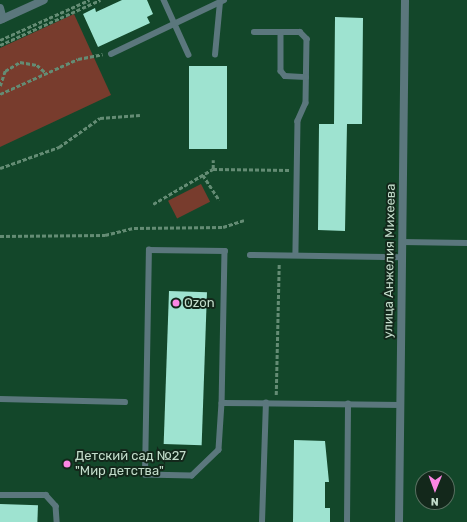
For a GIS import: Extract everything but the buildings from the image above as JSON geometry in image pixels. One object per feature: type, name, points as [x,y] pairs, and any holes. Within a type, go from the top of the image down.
[{"type":"street","points":[[0,8],[2,20],[44,0]]},
{"type":"street","name":"улица Анжелия Михеева","points":[[399,522],[405,0]]},
{"type":"lane","points":[[164,0],[190,55]]},
{"type":"lane","points":[[111,54],[222,1]]},
{"type":"lane","points":[[215,55],[222,1]]},
{"type":"lane","points":[[254,32],[300,32],[306,37],[306,106],[298,121],[296,255]]},
{"type":"lane","points":[[281,32],[281,71],[285,76],[306,77]]},
{"type":"lane","points":[[402,242],[467,243]]},
{"type":"lane","points":[[149,250],[225,252],[222,403],[218,450],[192,476],[145,475],[149,250]]},
{"type":"lane","points":[[250,255],[402,257]]},
{"type":"lane","points":[[0,399],[125,402]]},
{"type":"lane","points":[[222,403],[401,405]]},
{"type":"lane","points":[[262,522],[266,403]]},
{"type":"lane","points":[[347,522],[348,404]]},
{"type":"lane","points":[[0,495],[46,495],[56,506],[57,522]]},
{"type":"path","points":[[0,41],[89,0]]},
{"type":"path","points":[[0,45],[100,0]]},
{"type":"path","points":[[46,73],[37,65],[20,62],[5,71],[0,87],[0,94],[83,58],[111,54]]},
{"type":"path","points":[[0,168],[59,147],[100,118],[124,113],[140,115]]},
{"type":"path","points":[[213,160],[213,169]]},
{"type":"path","points":[[153,204],[213,169],[298,170]]},
{"type":"path","points":[[203,174],[219,200]]},
{"type":"path","points":[[0,236],[105,235],[134,228],[223,227],[244,220]]},
{"type":"path","points":[[276,404],[280,255]]},
{"type":"shaded area","points":[[74,14],[111,95],[0,147],[0,48]]},
{"type":"shaded area","points":[[201,184],[210,202],[177,219],[168,201]]},
{"type":"place","name":"Ozon","points":[[176,303]]},
{"type":"place","name":"Детский сад №27 \"Мир детства\"","points":[[67,464]]}]
